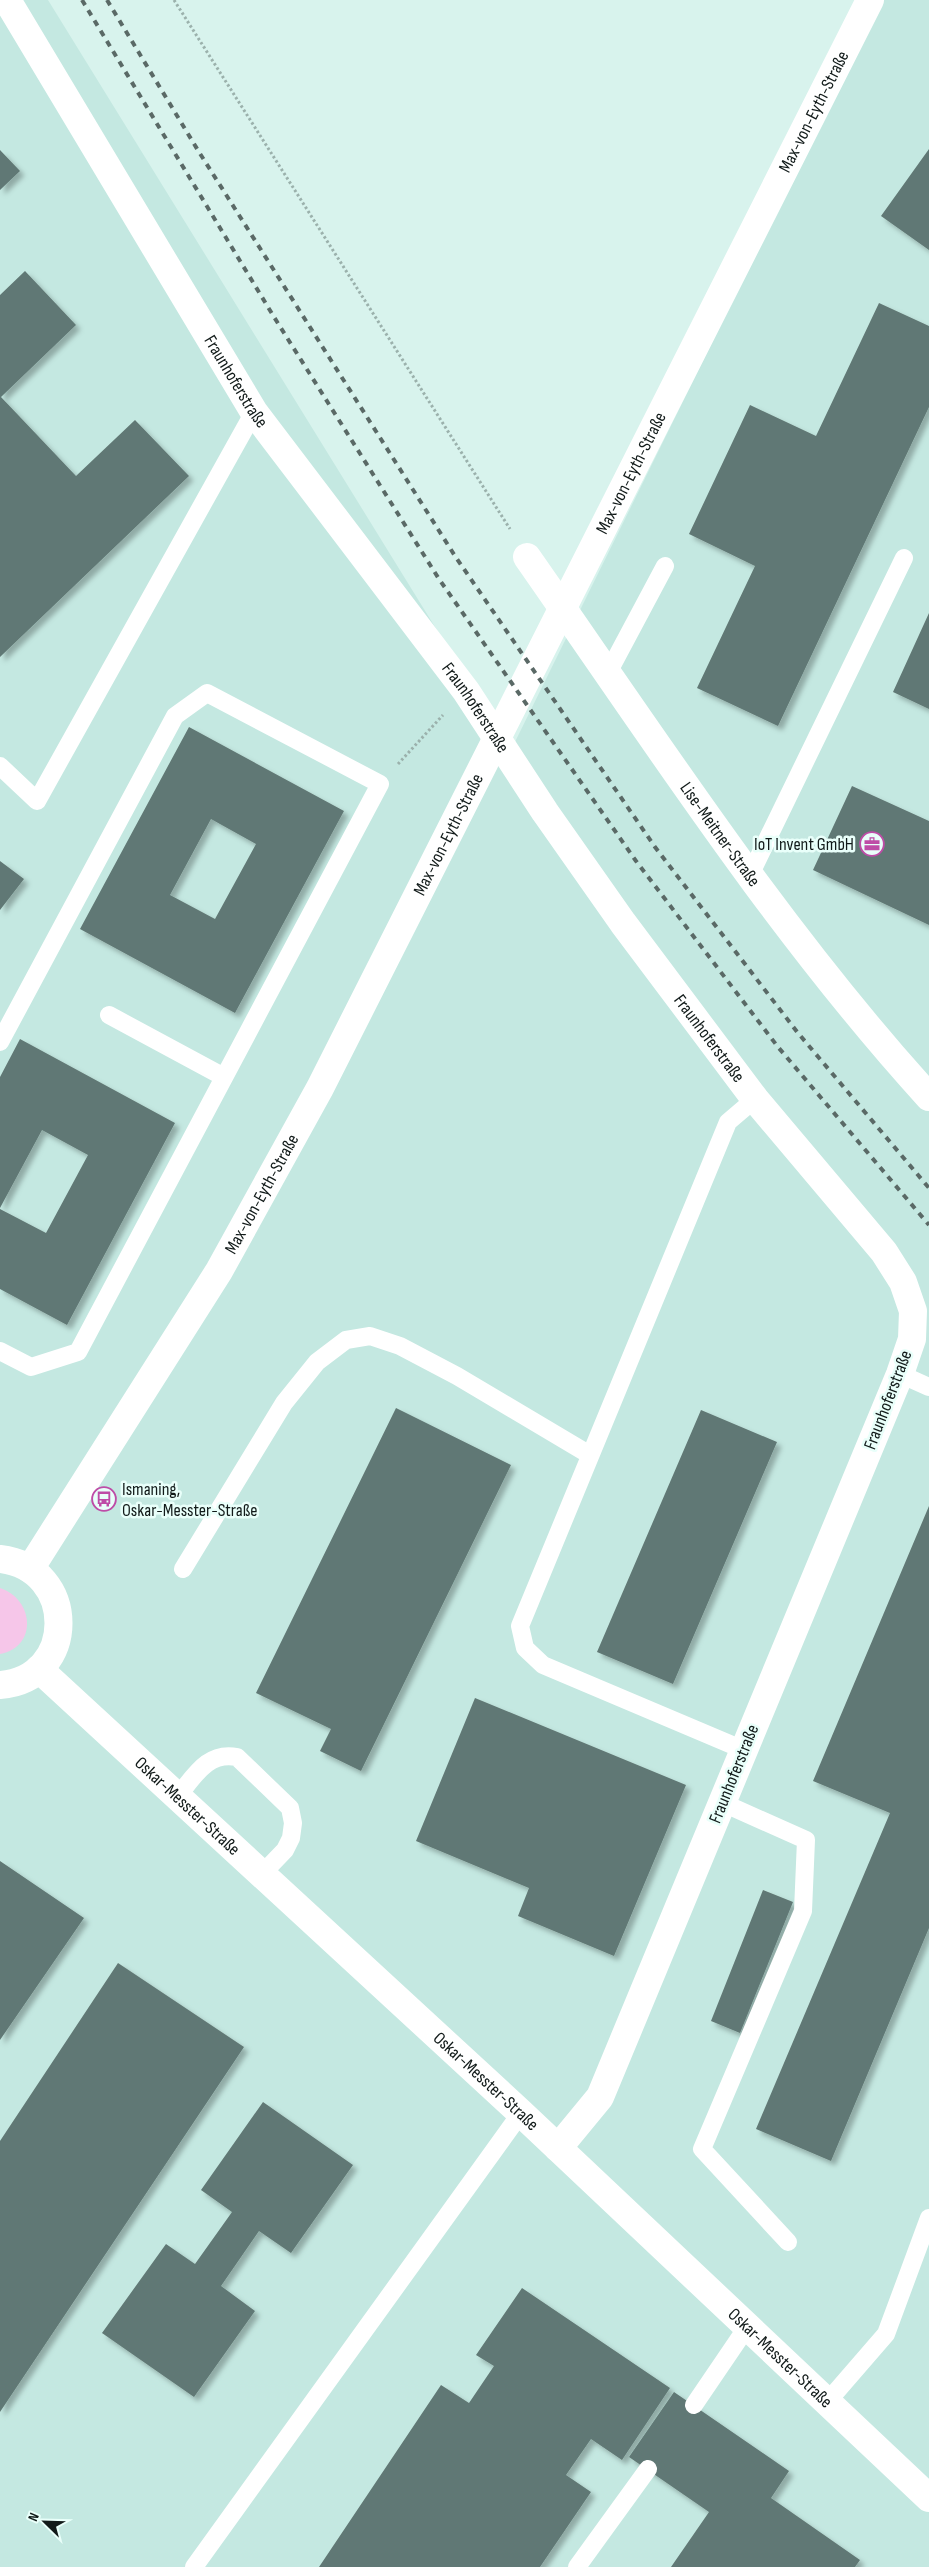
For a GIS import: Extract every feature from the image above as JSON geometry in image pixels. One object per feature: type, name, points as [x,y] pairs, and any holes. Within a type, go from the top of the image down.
[{"type":"street","name":"Fraunhoferstraße","points":[[6,0],[254,412],[466,691],[573,852],[755,1099],[884,1252],[903,1282],[913,1310],[912,1339],[900,1374],[600,2097],[558,2148]]},
{"type":"street","name":"Max-von-Eyth-Straße","points":[[30,1568],[219,1271],[320,1088],[450,834],[623,484],[870,0]]},
{"type":"street","name":"Lise-Meitner-Straße","points":[[527,557],[750,875],[884,1048],[929,1097]]},
{"type":"street","points":[[0,1559],[13,1561],[30,1568],[45,1581],[55,1598],[60,1617],[58,1636],[51,1654],[39,1669],[25,1679],[0,1685]]},
{"type":"street","name":"Oskar-Messter-Straße","points":[[39,1669],[521,2113],[929,2498]]},
{"type":"lane","points":[[0,766],[37,801],[254,412]]},
{"type":"lane","points":[[750,875],[904,558]]},
{"type":"lane","points":[[608,673],[665,566]]},
{"type":"lane","points":[[0,1042],[175,716],[207,694],[380,784],[78,1352],[31,1367],[0,1352]]},
{"type":"lane","points":[[109,1015],[224,1077]]},
{"type":"lane","points":[[744,1750],[543,1665],[525,1648],[520,1626],[728,1122],[755,1099]]},
{"type":"lane","points":[[183,1569],[284,1403],[317,1362],[346,1340],[370,1336],[400,1346],[457,1376],[590,1456]]},
{"type":"lane","points":[[900,1374],[929,1388]]},
{"type":"lane","points":[[177,1797],[213,1758],[225,1755],[237,1757],[290,1808],[293,1823],[291,1838],[285,1850],[261,1875]]},
{"type":"lane","points":[[723,1803],[806,1840],[803,1911],[702,2149],[788,2242]]},
{"type":"lane","points":[[194,2567],[521,2113]]},
{"type":"lane","points":[[828,2401],[886,2334],[929,2218]]},
{"type":"lane","points":[[694,2405],[747,2327]]},
{"type":"lane","points":[[577,2567],[648,2469]]},
{"type":"path","points":[[174,0],[527,557]]},
{"type":"path","points":[[380,784],[466,691]]},
{"type":"shaded area","points":[[0,0],[48,0],[511,750],[881,0],[929,0],[929,2567],[0,2567]]},
{"type":"shaded area","points":[[0,1588],[20,1602],[27,1622],[26,1633],[21,1642],[12,1650],[0,1654]]},
{"type":"building","points":[[929,149],[929,250],[881,216]]},
{"type":"building","points":[[0,150],[20,171],[0,190]]},
{"type":"building","points":[[25,271],[76,325],[1,397],[76,476],[135,420],[189,476],[0,657],[0,295]]},
{"type":"building","points":[[879,303],[929,326],[929,407],[778,726],[697,688],[755,566],[689,534],[750,405],[816,436]]},
{"type":"building","points":[[929,613],[929,709],[893,692]]},
{"type":"building","points":[[189,727],[344,811],[235,1013],[80,929]],"holes":[[[211,819],[256,844],[215,919],[170,895]]]},
{"type":"building","points":[[852,786],[929,821],[929,925],[813,870]]},
{"type":"building","points":[[0,861],[24,879],[0,910]]},
{"type":"building","points":[[20,1039],[175,1123],[67,1325],[0,1289],[0,1209],[46,1233],[88,1155],[42,1130],[0,1208],[0,1077]]},
{"type":"building","points":[[396,1408],[511,1465],[361,1771],[320,1751],[331,1729],[256,1693]]},
{"type":"building","points":[[701,1410],[777,1442],[673,1684],[597,1652]]},
{"type":"building","points":[[929,1506],[929,1928],[831,2161],[756,2129],[890,1813],[813,1781]]},
{"type":"building","points":[[475,1698],[686,1785],[614,1956],[518,1916],[529,1888],[416,1841]]},
{"type":"building","points":[[0,1861],[84,1918],[0,2040]]},
{"type":"building","points":[[763,1890],[793,1902],[740,2033],[711,2021]]},
{"type":"building","points":[[118,1963],[244,2047],[0,2412],[0,2141]]},
{"type":"building","points":[[263,2102],[353,2165],[291,2253],[259,2231],[221,2286],[255,2311],[194,2397],[102,2333],[166,2244],[195,2264],[232,2212],[201,2190]]},
{"type":"building","points":[[522,2288],[670,2388],[622,2460],[591,2439],[566,2475],[591,2492],[540,2567],[319,2567],[441,2385],[469,2403],[494,2366],[476,2355]]},
{"type":"building","points":[[674,2392],[789,2471],[771,2498],[860,2560],[855,2567],[671,2567],[709,2512],[629,2457]]},
{"type":"railway","points":[[82,0],[274,317],[439,579],[636,861],[778,1047],[929,1225]]},
{"type":"railway","points":[[107,0],[199,152],[455,556],[655,847],[798,1033],[929,1188]]},
{"type":"place","name":"IoT Invent GmbH","points":[[872,844]]},
{"type":"place","name":"Ismaning, Oskar-Messter-Straße","points":[[104,1499]]}]
